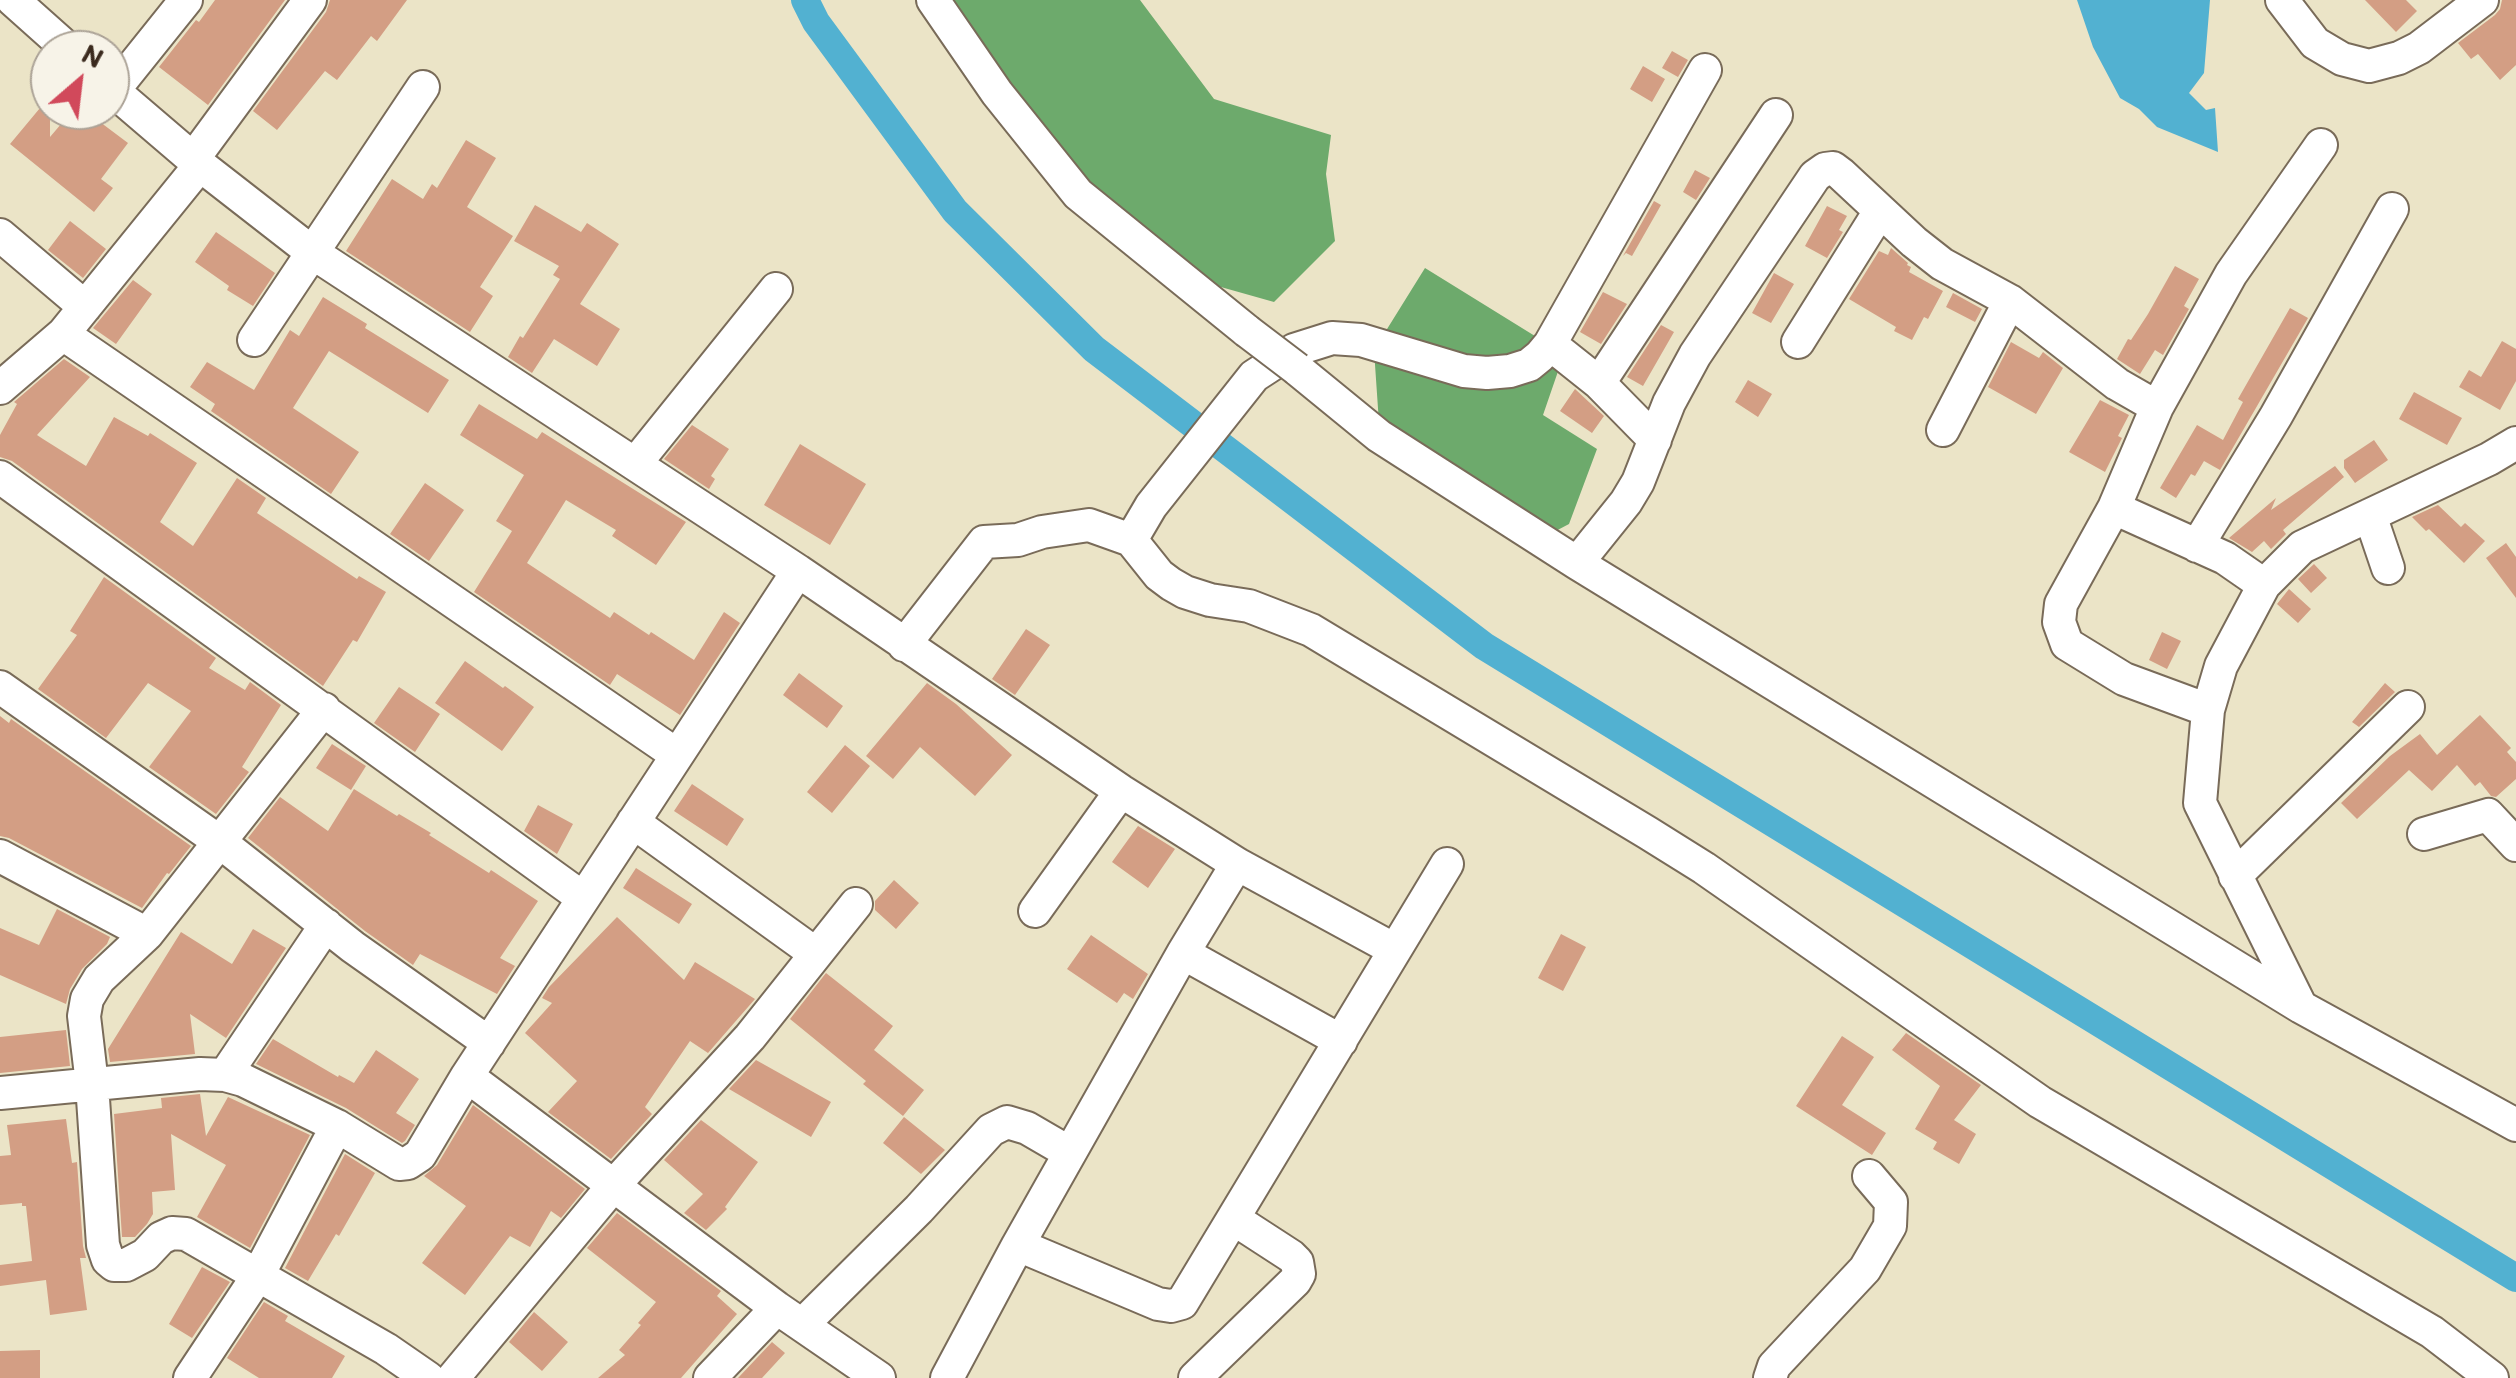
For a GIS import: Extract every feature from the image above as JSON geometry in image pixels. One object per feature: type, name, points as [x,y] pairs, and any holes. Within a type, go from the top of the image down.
[{"type":"street","points":[[130,67],[186,0]]},
{"type":"street","points":[[0,388],[15,357],[62,334],[85,307],[196,162],[310,0]]},
{"type":"street","points":[[933,0],[997,92],[1078,194],[1379,436],[1577,563],[2301,1007],[2516,1125]]},
{"type":"street","points":[[2282,0],[2314,42],[2342,59],[2369,66],[2419,48],[2482,0]]},
{"type":"street","points":[[20,2],[49,30]]},
{"type":"street","points":[[1131,540],[1151,506],[1254,376],[1294,350],[1332,338],[1361,340],[1486,374],[1528,365],[1540,356],[1705,70]]},
{"type":"street","points":[[254,340],[424,87]]},
{"type":"street","points":[[130,105],[196,162],[313,252],[1121,791],[1237,864],[1395,950]]},
{"type":"street","points":[[1598,383],[1776,114]]},
{"type":"street","points":[[2208,710],[2124,679],[2067,644],[2060,622],[2061,604],[2114,508],[2157,407],[2231,274],[2321,145]]},
{"type":"street","points":[[1577,563],[1638,482],[1669,403],[1695,355],[1815,176],[1825,168],[1832,168],[1942,264],[2003,297],[2118,384],[2157,407]]},
{"type":"street","points":[[2197,546],[2276,416],[2392,209]]},
{"type":"street","points":[[1798,342],[1880,211]]},
{"type":"street","points":[[0,235],[85,307]]},
{"type":"street","points":[[635,464],[776,289]]},
{"type":"street","points":[[1957,366],[2003,297]]},
{"type":"street","points":[[1943,430],[2003,297]]},
{"type":"street","points":[[62,334],[677,755]]},
{"type":"street","points":[[1550,344],[1598,383],[1655,440]]},
{"type":"street","points":[[2301,1007],[2200,803],[2208,710],[2221,666],[2264,585],[2302,547],[2370,514],[2502,462]]},
{"type":"street","points":[[0,477],[583,898]]},
{"type":"street","points":[[2114,508],[2225,558],[2264,585]]},
{"type":"street","points":[[2370,514],[2388,568]]},
{"type":"street","points":[[904,645],[984,542],[1018,540],[1089,524],[1131,540],[1159,575],[1185,592],[1249,606],[1311,630],[1648,832],[2040,1102],[2432,1332],[2492,1378]]},
{"type":"street","points":[[0,1093],[225,1074],[337,1126],[400,1164],[408,1164],[420,1155],[489,1042],[798,572]]},
{"type":"street","points":[[0,687],[220,842],[326,925],[489,1042]]},
{"type":"street","points":[[2234,876],[2408,708]]},
{"type":"street","points":[[324,709],[147,934],[99,979],[87,999],[84,1016],[103,1245],[114,1266],[126,1265],[145,1255],[161,1238],[172,1233],[186,1234],[428,1378]]},
{"type":"street","points":[[1035,911],[1121,791]]},
{"type":"street","points":[[2424,834],[2488,815],[2516,844]]},
{"type":"street","points":[[634,822],[816,954]]},
{"type":"street","points":[[0,856],[147,934]]},
{"type":"street","points":[[947,1378],[1070,1152],[1237,864]]},
{"type":"street","points":[[1018,1245],[1158,1304],[1182,1303],[1446,864]]},
{"type":"street","points":[[453,1378],[612,1186],[750,1036],[856,904]]},
{"type":"street","points":[[225,1074],[326,925]]},
{"type":"street","points":[[1183,953],[1341,1041]]},
{"type":"street","points":[[467,1076],[789,1317],[878,1378]]},
{"type":"street","points":[[710,1378],[918,1209],[991,1130],[1008,1122],[1070,1152]]},
{"type":"street","points":[[190,1378],[257,1277],[337,1126]]},
{"type":"street","points":[[1770,1378],[1774,1366],[1865,1269],[1890,1226],[1891,1202],[1869,1176]]},
{"type":"street","points":[[1194,1378],[1299,1274],[1297,1262],[1290,1256],[1234,1219]]},
{"type":"green space","points":[[946,0],[1140,0],[1214,99],[1331,135],[1326,174],[1335,241],[1274,302],[1196,280],[1078,177]]},
{"type":"green space","points":[[1425,268],[1564,354],[1543,415],[1597,449],[1569,524],[1550,534],[1490,486],[1379,423],[1374,350]]},
{"type":"water","points":[[2077,0],[2210,0],[2204,73],[2189,93],[2206,110],[2215,108],[2218,152],[2157,127],[2139,109],[2120,98],[2093,47]]},
{"type":"building","points":[[215,0],[285,0],[208,105],[159,67]]},
{"type":"building","points":[[330,0],[407,0],[377,41],[371,36],[337,80],[325,71],[277,130],[253,111],[326,12]]},
{"type":"building","points":[[2365,0],[2406,0],[2417,11],[2396,32]]},
{"type":"building","points":[[2502,0],[2516,0],[2516,65],[2500,80],[2478,54],[2471,59],[2458,43],[2495,15]]},
{"type":"building","points":[[1672,51],[1688,60],[1678,77],[1662,68]]},
{"type":"building","points":[[1643,66],[1665,79],[1652,102],[1630,89]]},
{"type":"building","points":[[30,120],[30,130],[50,130],[50,137],[56,130],[111,130],[128,143],[101,179],[113,188],[94,212],[10,144]]},
{"type":"building","points":[[466,140],[496,158],[467,207],[513,236],[480,287],[493,296],[470,332],[346,251],[392,179],[423,199],[432,184],[437,188]]},
{"type":"building","points":[[1695,170],[1710,178],[1696,200],[1683,192]]},
{"type":"building","points":[[1654,201],[1661,205],[1632,256],[1623,256]]},
{"type":"building","points":[[535,205],[581,232],[587,223],[619,244],[580,304],[620,329],[597,366],[554,339],[532,373],[508,357],[560,279],[553,275],[559,266],[514,241]]},
{"type":"building","points":[[1827,206],[1847,216],[1839,230],[1843,232],[1827,258],[1805,246]]},
{"type":"building","points":[[70,221],[106,249],[83,278],[48,250]]},
{"type":"building","points":[[216,232],[275,273],[253,306],[195,262]]},
{"type":"building","points":[[1891,248],[1911,267],[1909,272],[1943,291],[1912,340],[1849,299],[1879,251],[1888,255]]},
{"type":"building","points":[[2175,266],[2199,279],[2184,306],[2189,309],[2163,355],[2155,350],[2140,374],[2117,359]]},
{"type":"building","points":[[1774,273],[1794,284],[1771,323],[1752,313]]},
{"type":"building","points":[[133,280],[152,294],[116,344],[93,328]]},
{"type":"building","points":[[1603,292],[1627,304],[1601,344],[1580,332]]},
{"type":"building","points":[[1953,293],[1982,309],[1975,322],[1946,307]]},
{"type":"building","points":[[323,297],[449,380],[428,413],[329,351],[293,408],[359,452],[331,494],[211,411],[215,404],[190,387],[207,362],[254,390],[290,330],[299,336]]},
{"type":"building","points":[[2290,308],[2308,318],[2220,470],[2204,461],[2176,498],[2160,488],[2197,425],[2223,440],[2243,402],[2238,399]]},
{"type":"building","points":[[1661,325],[1674,332],[1643,386],[1627,377]]},
{"type":"building","points":[[2502,341],[2516,349],[2516,381],[2500,410],[2459,387],[2469,370],[2481,377]]},
{"type":"building","points":[[2011,342],[2039,358],[2043,352],[2063,368],[2036,414],[1988,387]]},
{"type":"building","points":[[64,359],[90,377],[37,435],[86,466],[114,417],[148,436],[150,433],[197,463],[160,522],[193,546],[237,478],[266,498],[257,513],[357,579],[359,576],[386,592],[357,642],[353,640],[323,686],[12,461],[0,457],[0,435],[17,404],[14,402]]},
{"type":"building","points":[[1748,380],[1772,394],[1758,417],[1735,402]]},
{"type":"building","points":[[1575,389],[1604,416],[1592,433],[1560,411]]},
{"type":"building","points":[[2414,392],[2462,418],[2447,445],[2399,419]]},
{"type":"building","points":[[2100,400],[2129,415],[2105,472],[2069,452]]},
{"type":"building","points":[[479,404],[537,439],[542,432],[686,522],[656,565],[612,536],[616,530],[566,500],[527,563],[610,618],[614,612],[694,660],[724,612],[740,623],[680,715],[617,674],[610,685],[474,592],[512,531],[496,521],[524,475],[460,435]]},
{"type":"building","points":[[692,425],[729,449],[711,476],[715,479],[709,489],[664,459]]},
{"type":"building","points":[[2374,440],[2388,460],[2355,483],[2344,468],[2344,460]]},
{"type":"building","points":[[800,444],[866,484],[830,545],[764,505]]},
{"type":"building","points":[[2335,466],[2344,477],[2283,530],[2286,534],[2271,549],[2264,541],[2252,552],[2229,538],[2276,498],[2271,510]]},
{"type":"building","points":[[425,483],[464,510],[429,561],[390,534]]},
{"type":"building","points":[[2438,505],[2461,527],[2465,523],[2485,541],[2464,563],[2412,517]]},
{"type":"building","points":[[2506,543],[2516,557],[2516,598],[2486,558]]},
{"type":"building","points":[[2314,564],[2327,578],[2311,593],[2298,579]]},
{"type":"building","points":[[104,577],[216,658],[209,668],[245,690],[250,682],[281,705],[242,767],[249,772],[216,814],[149,767],[191,711],[148,683],[106,738],[38,689],[77,635],[70,631]]},
{"type":"building","points":[[2289,589],[2311,609],[2298,623],[2277,604]]},
{"type":"building","points":[[1026,629],[1050,645],[1015,695],[992,679]]},
{"type":"building","points":[[2162,632],[2181,641],[2167,669],[2149,660]]},
{"type":"building","points":[[465,661],[534,707],[502,751],[435,703]]},
{"type":"building","points":[[799,673],[843,706],[827,728],[783,695]]},
{"type":"building","points":[[927,683],[1012,755],[975,796],[920,747],[893,779],[866,756]]},
{"type":"building","points":[[2385,683],[2395,692],[2359,727],[2352,722]]},
{"type":"building","points":[[399,687],[440,714],[415,752],[374,723]]},
{"type":"building","points":[[2480,715],[2511,748],[2507,752],[2516,762],[2516,779],[2496,797],[2480,782],[2475,786],[2457,765],[2432,791],[2409,770],[2357,819],[2341,803],[2390,756],[2420,734],[2437,755]]},
{"type":"building","points":[[0,716],[9,723],[11,719],[191,846],[142,908],[0,836]]},
{"type":"building","points":[[332,744],[366,766],[351,790],[316,768]]},
{"type":"building","points":[[845,745],[870,766],[832,813],[807,792]]},
{"type":"building","points":[[692,784],[744,819],[727,846],[674,811]]},
{"type":"building","points":[[354,789],[538,901],[500,958],[515,966],[497,994],[420,954],[413,965],[248,838],[280,797],[328,831]]},
{"type":"building","points":[[538,805],[573,824],[557,854],[524,831]]},
{"type":"building","points":[[1138,826],[1175,849],[1148,888],[1112,862]]},
{"type":"building","points":[[636,868],[692,904],[679,924],[623,888]]},
{"type":"building","points":[[894,880],[919,903],[896,929],[875,910],[875,901]]},
{"type":"building","points":[[57,909],[110,937],[82,969],[66,1004],[0,975],[0,928],[39,945]]},
{"type":"building","points":[[617,917],[684,980],[695,962],[755,999],[708,1053],[690,1041],[645,1107],[652,1114],[611,1159],[548,1112],[577,1081],[525,1033],[552,1003],[542,998],[549,987]]},
{"type":"building","points":[[253,929],[286,948],[226,1038],[190,1014],[195,1054],[110,1062],[108,1049],[181,932],[232,964]]},
{"type":"building","points":[[1561,934],[1586,947],[1563,991],[1538,978]]},
{"type":"building","points":[[1091,935],[1148,974],[1133,999],[1124,993],[1117,1003],[1067,969]]},
{"type":"building","points":[[826,973],[893,1026],[874,1050],[924,1090],[903,1116],[790,1019]]},
{"type":"building","points":[[66,1030],[70,1066],[0,1073],[0,1037]]},
{"type":"building","points":[[1906,1033],[1981,1085],[1954,1120],[1976,1134],[1959,1164],[1933,1149],[1937,1142],[1915,1129],[1940,1086],[1892,1050]]},
{"type":"building","points":[[1842,1036],[1874,1057],[1842,1105],[1886,1133],[1872,1155],[1796,1106]]},
{"type":"building","points":[[273,1039],[354,1083],[376,1050],[419,1079],[396,1113],[415,1125],[405,1141],[402,1143],[346,1108],[256,1064]]},
{"type":"building","points":[[756,1060],[831,1102],[811,1137],[729,1089]]},
{"type":"building","points":[[200,1094],[206,1136],[228,1097],[310,1135],[250,1248],[197,1217],[226,1165],[171,1134],[175,1190],[152,1192],[153,1214],[147,1224],[135,1237],[122,1237],[114,1114],[162,1108],[161,1098]]},
{"type":"building","points":[[473,1105],[585,1189],[561,1218],[551,1211],[530,1247],[510,1236],[465,1295],[422,1263],[466,1206],[424,1176],[437,1165]]},
{"type":"building","points":[[904,1117],[945,1150],[921,1174],[883,1143]]},
{"type":"building","points":[[66,1119],[72,1163],[77,1162],[86,1258],[80,1258],[87,1310],[50,1315],[46,1280],[0,1286],[0,1265],[32,1261],[26,1206],[0,1205],[0,1156],[11,1155],[7,1125]]},
{"type":"building","points":[[701,1120],[758,1162],[727,1209],[706,1230],[684,1213],[703,1194],[664,1160]]},
{"type":"building","points":[[345,1154],[375,1173],[308,1281],[285,1268]]},
{"type":"building","points":[[617,1213],[721,1291],[717,1296],[737,1314],[681,1378],[598,1378],[625,1355],[619,1350],[656,1302],[587,1248]]},
{"type":"building","points":[[202,1267],[230,1282],[192,1338],[169,1324]]},
{"type":"building","points":[[264,1302],[288,1316],[285,1321],[345,1356],[332,1378],[259,1378],[227,1358]]},
{"type":"building","points":[[534,1312],[568,1342],[542,1371],[509,1342]]},
{"type":"building","points":[[772,1342],[785,1353],[762,1378],[738,1378]]},
{"type":"building","points":[[40,1350],[40,1378],[0,1378],[0,1351]]},
{"type":"waterway","points":[[805,0],[816,22],[955,211],[1094,349],[1484,646],[2516,1278]]}]
